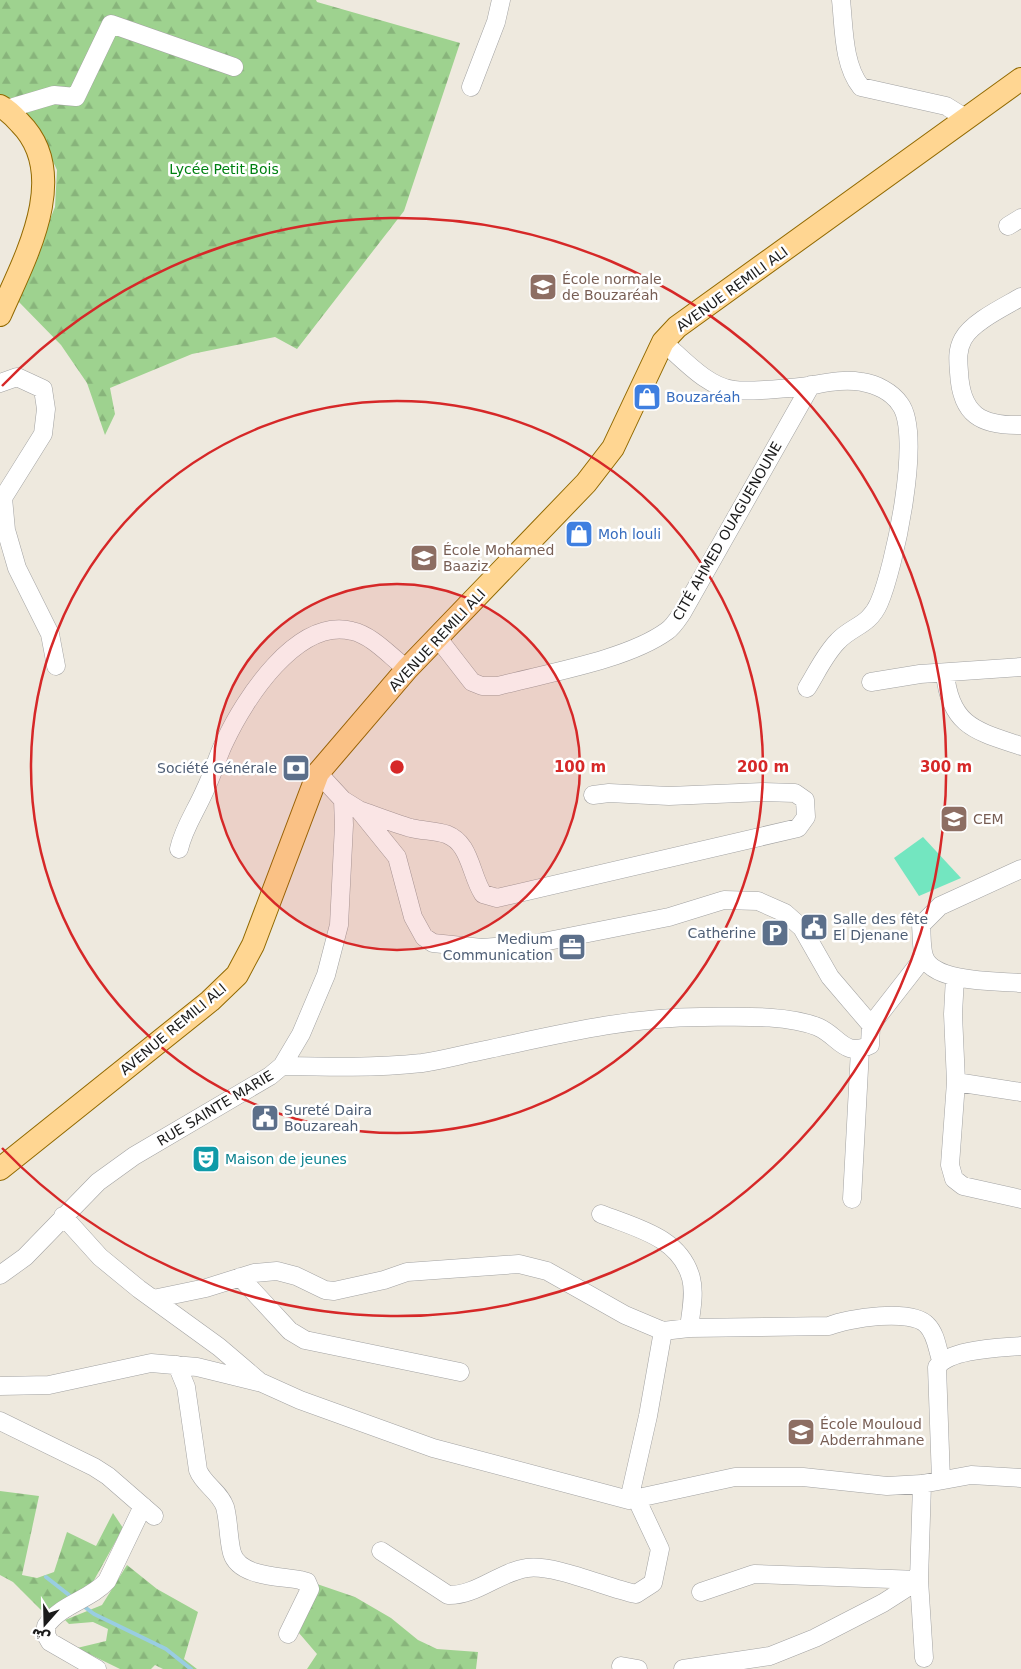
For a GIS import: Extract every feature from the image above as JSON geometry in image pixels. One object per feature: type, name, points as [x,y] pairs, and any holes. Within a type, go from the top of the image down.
[{"type":"main road","name":"AVENUE REMILI ALI","points":[[0,1169],[202,1007],[237,975],[253,945],[318,773],[407,670],[586,483],[608,455],[663,342],[677,327],[968,120],[1021,79]]},
{"type":"main road","points":[[0,315],[40,213],[45,178],[40,151],[27,129],[4,108]]},
{"type":"street","points":[[472,87],[496,22],[501,0]]},
{"type":"street","points":[[841,0],[848,57],[853,78],[861,87],[946,106],[968,120]]},
{"type":"street","points":[[4,108],[54,95],[76,97],[111,24],[234,67]]},
{"type":"street","points":[[1021,296],[971,328],[963,338],[957,353],[959,383],[971,413],[1000,426],[1021,425]]},
{"type":"street","points":[[663,342],[710,382],[733,390],[811,385],[839,380],[863,382],[885,390],[901,405],[909,432],[909,465],[903,506],[879,604],[864,624],[839,639],[807,688]]},
{"type":"street","points":[[0,383],[17,377],[43,389],[46,409],[43,434],[1,503],[6,530],[17,568],[50,634],[56,666]]},
{"type":"street","name":"CITÉ AHMED OUAGUENOUNE","points":[[437,638],[472,682],[482,686],[498,686],[614,656],[645,644],[669,630],[682,613],[811,385]]},
{"type":"street","points":[[179,849],[184,830],[206,790],[225,740],[256,688],[276,663],[292,650],[312,636],[331,631],[351,630],[366,637],[407,670]]},
{"type":"street","points":[[871,682],[896,676],[1021,667]]},
{"type":"street","points":[[945,673],[950,703],[966,724],[982,733],[1021,746]]},
{"type":"street","points":[[318,773],[343,800],[359,810],[412,828],[443,831],[456,838],[464,849],[477,884],[483,894],[498,898],[798,828],[806,817],[804,800],[795,793],[763,792],[669,796],[593,794]]},
{"type":"street","name":"RUE SAINTE MARIE","points":[[0,1275],[25,1256],[98,1182],[134,1156],[255,1086],[282,1066],[301,1034],[326,975],[339,925],[344,826],[343,800]]},
{"type":"street","points":[[359,810],[397,857],[413,917],[424,937],[432,943],[482,948],[533,944],[669,917],[724,900],[758,901],[785,913],[802,928],[830,976],[871,1025]]},
{"type":"street","points":[[1021,869],[940,906],[921,925],[924,957],[933,969],[955,977],[1021,983]]},
{"type":"street","points":[[282,1066],[360,1068],[423,1063],[649,1019],[700,1017],[760,1018],[803,1022],[820,1028],[850,1049],[860,1050],[870,1045],[871,1025],[924,957]]},
{"type":"street","points":[[955,977],[953,1022],[956,1082],[950,1165],[954,1179],[963,1186],[1021,1199]]},
{"type":"street","points":[[852,1199],[860,1050]]},
{"type":"street","points":[[956,1082],[1021,1092]]},
{"type":"street","points":[[602,1214],[652,1234],[671,1245],[685,1262],[692,1279],[689,1328]]},
{"type":"street","points":[[63,1216],[100,1257],[203,1335],[260,1382]]},
{"type":"street","points":[[153,1299],[206,1288],[254,1273],[277,1271],[296,1276],[325,1290],[334,1291],[384,1280],[407,1272],[519,1264],[547,1271],[625,1315],[663,1331],[689,1328],[830,1326],[850,1319],[909,1317],[926,1323],[933,1332],[942,1360]]},
{"type":"street","points":[[240,1277],[290,1331],[305,1340],[460,1372]]},
{"type":"street","points":[[380,1551],[448,1595],[460,1596],[512,1571],[529,1567],[558,1571],[612,1589],[636,1594],[653,1583],[660,1549],[633,1500],[663,1331]]},
{"type":"street","points":[[941,1480],[937,1367],[942,1360],[977,1351],[1021,1346]]},
{"type":"street","points":[[0,1386],[49,1385],[151,1363],[197,1367],[260,1382],[300,1400],[433,1448],[633,1500],[665,1489],[735,1477],[766,1476],[887,1486],[922,1484],[971,1475],[1021,1478]]},
{"type":"street","points":[[177,1365],[186,1387],[198,1470],[201,1478],[225,1506],[233,1554],[239,1564],[251,1571],[308,1582],[310,1588],[288,1634]]},
{"type":"street","points":[[0,1421],[108,1476],[148,1511],[101,1588],[63,1609],[46,1626],[46,1635],[50,1642],[97,1669]]},
{"type":"street","points":[[922,1484],[918,1580],[924,1658]]},
{"type":"street","points":[[701,1592],[754,1574],[918,1580]]},
{"type":"street","points":[[683,1669],[773,1663],[815,1638],[883,1603],[918,1580]]},
{"type":"green space","name":"Lycée Petit Bois","points":[[0,0],[316,0],[317,2],[460,43],[404,211],[297,349],[275,337],[192,354],[110,388],[115,414],[105,435],[87,383],[61,345],[17,300],[55,207],[57,170],[34,122],[0,95]]},
{"type":"green space","points":[[923,837],[961,878],[919,896],[894,858]]},
{"type":"green space","points":[[0,1491],[39,1496],[22,1575],[37,1578],[54,1572],[67,1532],[96,1546],[113,1513],[123,1528],[93,1582],[46,1615],[13,1582],[0,1575]]},
{"type":"green space","points":[[127,1565],[157,1589],[198,1612],[184,1659],[197,1669],[163,1669],[155,1665],[151,1669],[120,1669],[77,1648],[106,1641],[108,1629],[93,1622],[69,1624],[65,1620],[102,1605]]},
{"type":"green space","points":[[317,1584],[355,1597],[391,1618],[418,1640],[437,1649],[478,1652],[476,1669],[307,1669],[317,1654],[299,1633]]},
{"type":"waterway","points":[[46,1577],[69,1595]]},
{"type":"waterway","points":[[86,1608],[94,1614],[166,1649],[191,1669]]},
{"type":"place","name":"École normale de Bouzaréah","points":[[543,287]]},
{"type":"place","name":"Bouzaréah","points":[[647,397]]},
{"type":"place","name":"Moh louli","points":[[579,534]]},
{"type":"place","name":"École Mohamed Baaziz","points":[[424,558]]},
{"type":"place","name":"Société Générale","points":[[296,768]]},
{"type":"place","name":"CEM","points":[[954,819]]},
{"type":"place","name":"Salle des fête El Djenane","points":[[814,927]]},
{"type":"place","name":"Catherine","points":[[775,933]]},
{"type":"place","name":"Medium Communication","points":[[572,947]]},
{"type":"place","name":"Sureté Daira Bouzareah","points":[[265,1118]]},
{"type":"place","name":"Maison de jeunes","points":[[206,1159]]},
{"type":"place","name":"École Mouloud Abderrahmane","points":[[801,1432]]}]
